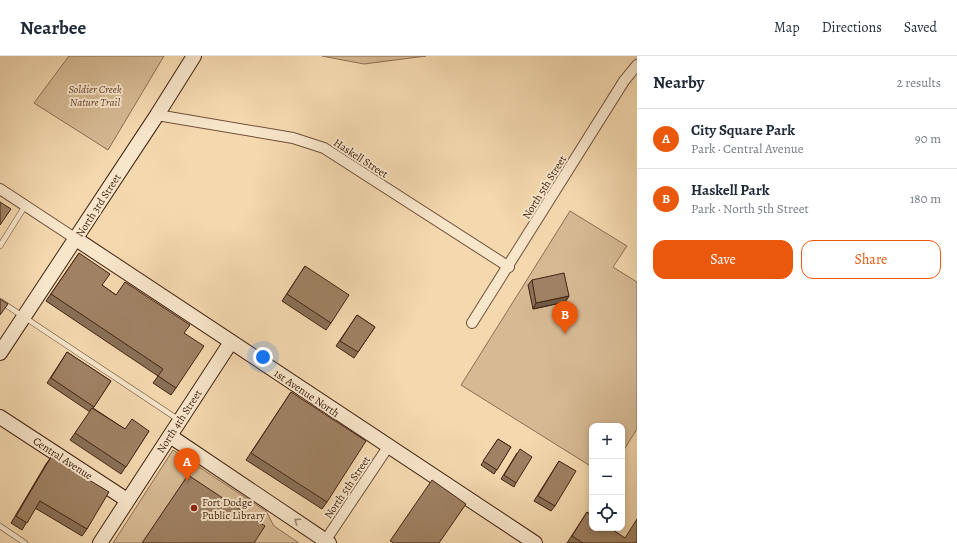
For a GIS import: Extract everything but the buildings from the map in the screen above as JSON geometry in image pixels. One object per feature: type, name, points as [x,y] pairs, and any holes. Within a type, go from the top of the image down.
[{"type":"main road","name":"North 3rd Street","points":[[0,353],[157,115],[194,56]]},
{"type":"main road","name":"1st Avenue North","points":[[76,239],[535,543]]},
{"type":"main road","name":"North 4th Street","points":[[100,543],[231,342]]},
{"type":"main road","name":"Central Avenue","points":[[0,417],[127,500]]},
{"type":"main road","points":[[170,436],[327,542]]},
{"type":"street","name":"North 5th Street","points":[[472,323],[509,267],[620,88],[637,65]]},
{"type":"street","name":"Haskell Street","points":[[157,115],[293,138],[324,148],[509,267]]},
{"type":"street","name":"1st Avenue North","points":[[0,189],[76,239]]},
{"type":"street","name":"North 5th Street","points":[[327,542],[388,447]]},
{"type":"lane","points":[[0,246],[25,206]]},
{"type":"lane","points":[[0,301],[180,421]]},
{"type":"lane","points":[[0,526],[25,543]]},
{"type":"green space","name":"Soldier Creek Nature Trail","points":[[69,56],[164,56],[108,150],[34,103]]},
{"type":"green space","points":[[322,56],[426,56],[364,64]]},
{"type":"green space","points":[[570,211],[627,246],[613,267],[637,282],[637,429],[625,448],[625,423],[589,423],[589,465],[461,385]]},
{"type":"green space","points":[[173,450],[266,511],[274,526],[299,543],[113,543]]},
{"type":"place","name":"Haskell Park","points":[[565,334]]},
{"type":"place","name":"City Square Park","points":[[187,481]]},
{"type":"place","name":"Fort Dodge Public Library","points":[[194,508]]}]
